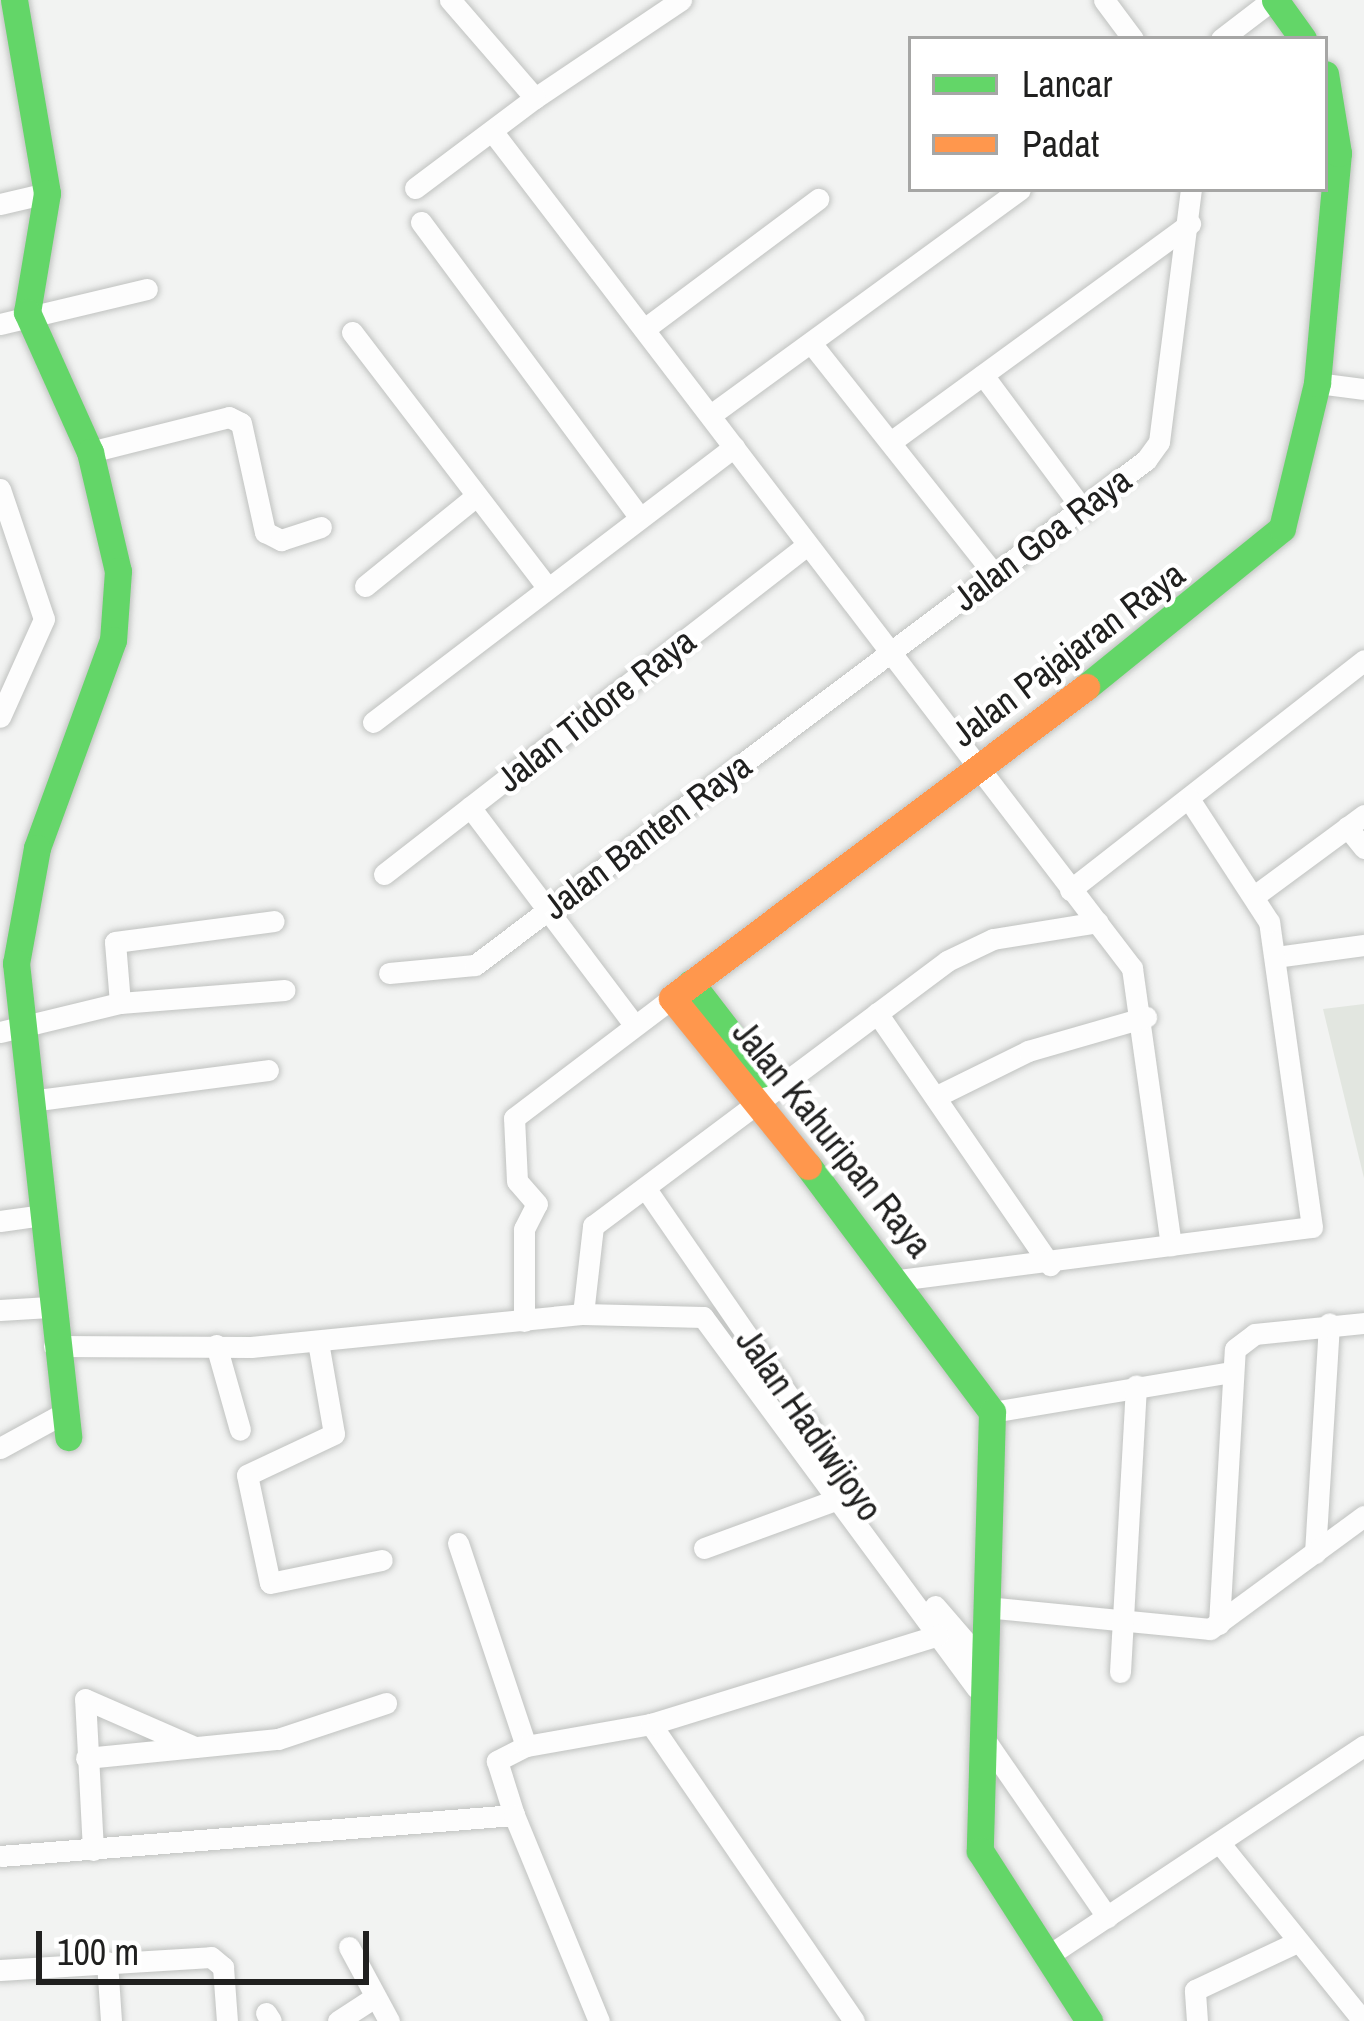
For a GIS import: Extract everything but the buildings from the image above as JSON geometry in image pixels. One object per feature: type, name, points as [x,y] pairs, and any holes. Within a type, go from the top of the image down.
[{"type":"street","points":[[0,1448],[66,1425],[37,1216],[30,1101],[9,1030],[37,848],[118,620],[118,571],[90,452],[27,312],[47,194],[14,0]]},
{"type":"street","points":[[450,0],[535,98]]},
{"type":"street","points":[[415,188],[535,98],[681,0]]},
{"type":"street","points":[[1103,0],[1131,36]]},
{"type":"street","points":[[1225,36],[1274,0],[1301,36]]},
{"type":"street","name":"Jalan Pajajaran Raya","points":[[524,1321],[524,1229],[537,1204],[517,1181],[521,1107],[682,991],[1267,547],[1292,511],[1317,383],[1338,153],[1328,92]]},
{"type":"street","points":[[492,131],[647,327],[973,769],[1132,968],[1146,1017],[1171,1245]]},
{"type":"street","points":[[712,414],[1016,192]]},
{"type":"street","name":"Jalan Goa Raya","points":[[888,654],[1084,511],[1160,442],[1191,192]]},
{"type":"street","points":[[0,204],[47,194]]},
{"type":"street","points":[[647,327],[818,199]]},
{"type":"street","points":[[421,222],[640,518]]},
{"type":"street","points":[[892,441],[1190,224]]},
{"type":"street","points":[[0,323],[27,312],[147,289]]},
{"type":"street","points":[[352,332],[546,586]]},
{"type":"street","points":[[812,343],[995,575]]},
{"type":"street","points":[[983,375],[1084,511]]},
{"type":"street","points":[[1317,383],[1364,389]]},
{"type":"street","points":[[90,452],[229,417],[242,423],[266,532],[281,539],[321,527]]},
{"type":"street","points":[[373,722],[734,447]]},
{"type":"street","points":[[0,488],[44,619],[0,717]]},
{"type":"street","points":[[365,586],[476,496]]},
{"type":"street","name":"Jalan Tidore Raya","points":[[384,874],[807,545]]},
{"type":"street","name":"Jalan Banten Raya","points":[[389,973],[475,965],[888,654]]},
{"type":"street","points":[[1070,890],[1364,660]]},
{"type":"street","points":[[910,1284],[1312,1227],[1276,957],[1257,894],[1189,799]]},
{"type":"street","points":[[470,807],[634,1025]]},
{"type":"street","points":[[1257,894],[1356,821],[1364,848]]},
{"type":"street","points":[[120,1004],[115,942],[274,921]]},
{"type":"street","points":[[584,1314],[584,1240],[765,1097],[978,945],[1099,922]]},
{"type":"street","points":[[1276,957],[1364,945]]},
{"type":"street","points":[[9,1030],[120,1004],[284,990]]},
{"type":"street","name":"Jalan Kahuripan Raya","points":[[682,991],[910,1284],[992,1412]]},
{"type":"street","points":[[877,1013],[1050,1265]]},
{"type":"street","points":[[937,1096],[1028,1051],[1146,1017]]},
{"type":"street","points":[[30,1101],[268,1070]]},
{"type":"street","name":"Jalan Hadiwijoyo","points":[[646,1190],[978,1656]]},
{"type":"street","points":[[0,1221],[37,1216]]},
{"type":"street","points":[[0,1310],[49,1307]]},
{"type":"street","points":[[54,1346],[318,1342],[584,1314],[709,1319],[846,1496],[977,1688]]},
{"type":"street","points":[[1219,1624],[1231,1372],[1239,1344],[1329,1323],[1364,1323]]},
{"type":"street","points":[[1315,1553],[1329,1323]]},
{"type":"street","points":[[318,1342],[334,1434],[247,1475],[270,1582],[382,1560]]},
{"type":"street","points":[[216,1345],[240,1430]]},
{"type":"street","points":[[1089,2021],[980,1851],[977,1688],[986,1607],[992,1412],[1136,1384],[1231,1372]]},
{"type":"street","points":[[1120,1672],[1136,1384]]},
{"type":"street","points":[[704,1548],[846,1496]]},
{"type":"street","points":[[986,1607],[1123,1628],[1219,1624],[1364,1516]]},
{"type":"street","points":[[458,1544],[526,1746]]},
{"type":"street","points":[[599,2021],[514,1815],[497,1761],[526,1746],[651,1724],[938,1635]]},
{"type":"street","points":[[93,1850],[85,1699],[195,1748]]},
{"type":"street","points":[[86,1758],[278,1739],[386,1703]]},
{"type":"street","points":[[651,1724],[854,2021]]},
{"type":"street","points":[[976,1727],[1107,1917]]},
{"type":"street","points":[[1046,1957],[1222,1846],[1364,1746]]},
{"type":"street","points":[[0,1856],[514,1815]]},
{"type":"street","points":[[1222,1846],[1295,1943],[1364,2021]]},
{"type":"street","points":[[1197,2021],[1196,1990],[1295,1943]]},
{"type":"street","points":[[349,1947],[389,2021]]},
{"type":"street","points":[[0,1970],[217,1960],[227,2021]]},
{"type":"street","points":[[107,1962],[110,2021]]},
{"type":"street","points":[[338,2021],[375,1997]]},
{"type":"shaded area","points":[[1364,1004],[1364,1178],[1323,1009]]},
{"type":"traffic: fast","points":[[14,0],[47,193],[27,312],[90,452],[118,571],[113,640],[37,848],[16,963],[68,1437]]},
{"type":"traffic: fast","points":[[1275,0],[1301,36]]},
{"type":"traffic: fast","points":[[1086,687],[1282,528],[1317,383],[1338,153],[1328,92]]},
{"type":"traffic: fast","points":[[691,983],[761,1074]]},
{"type":"traffic: fast","points":[[808,1166],[992,1412],[980,1851],[1089,2021]]},
{"type":"traffic: slow","points":[[808,1166],[672,998],[1086,687]]}]
